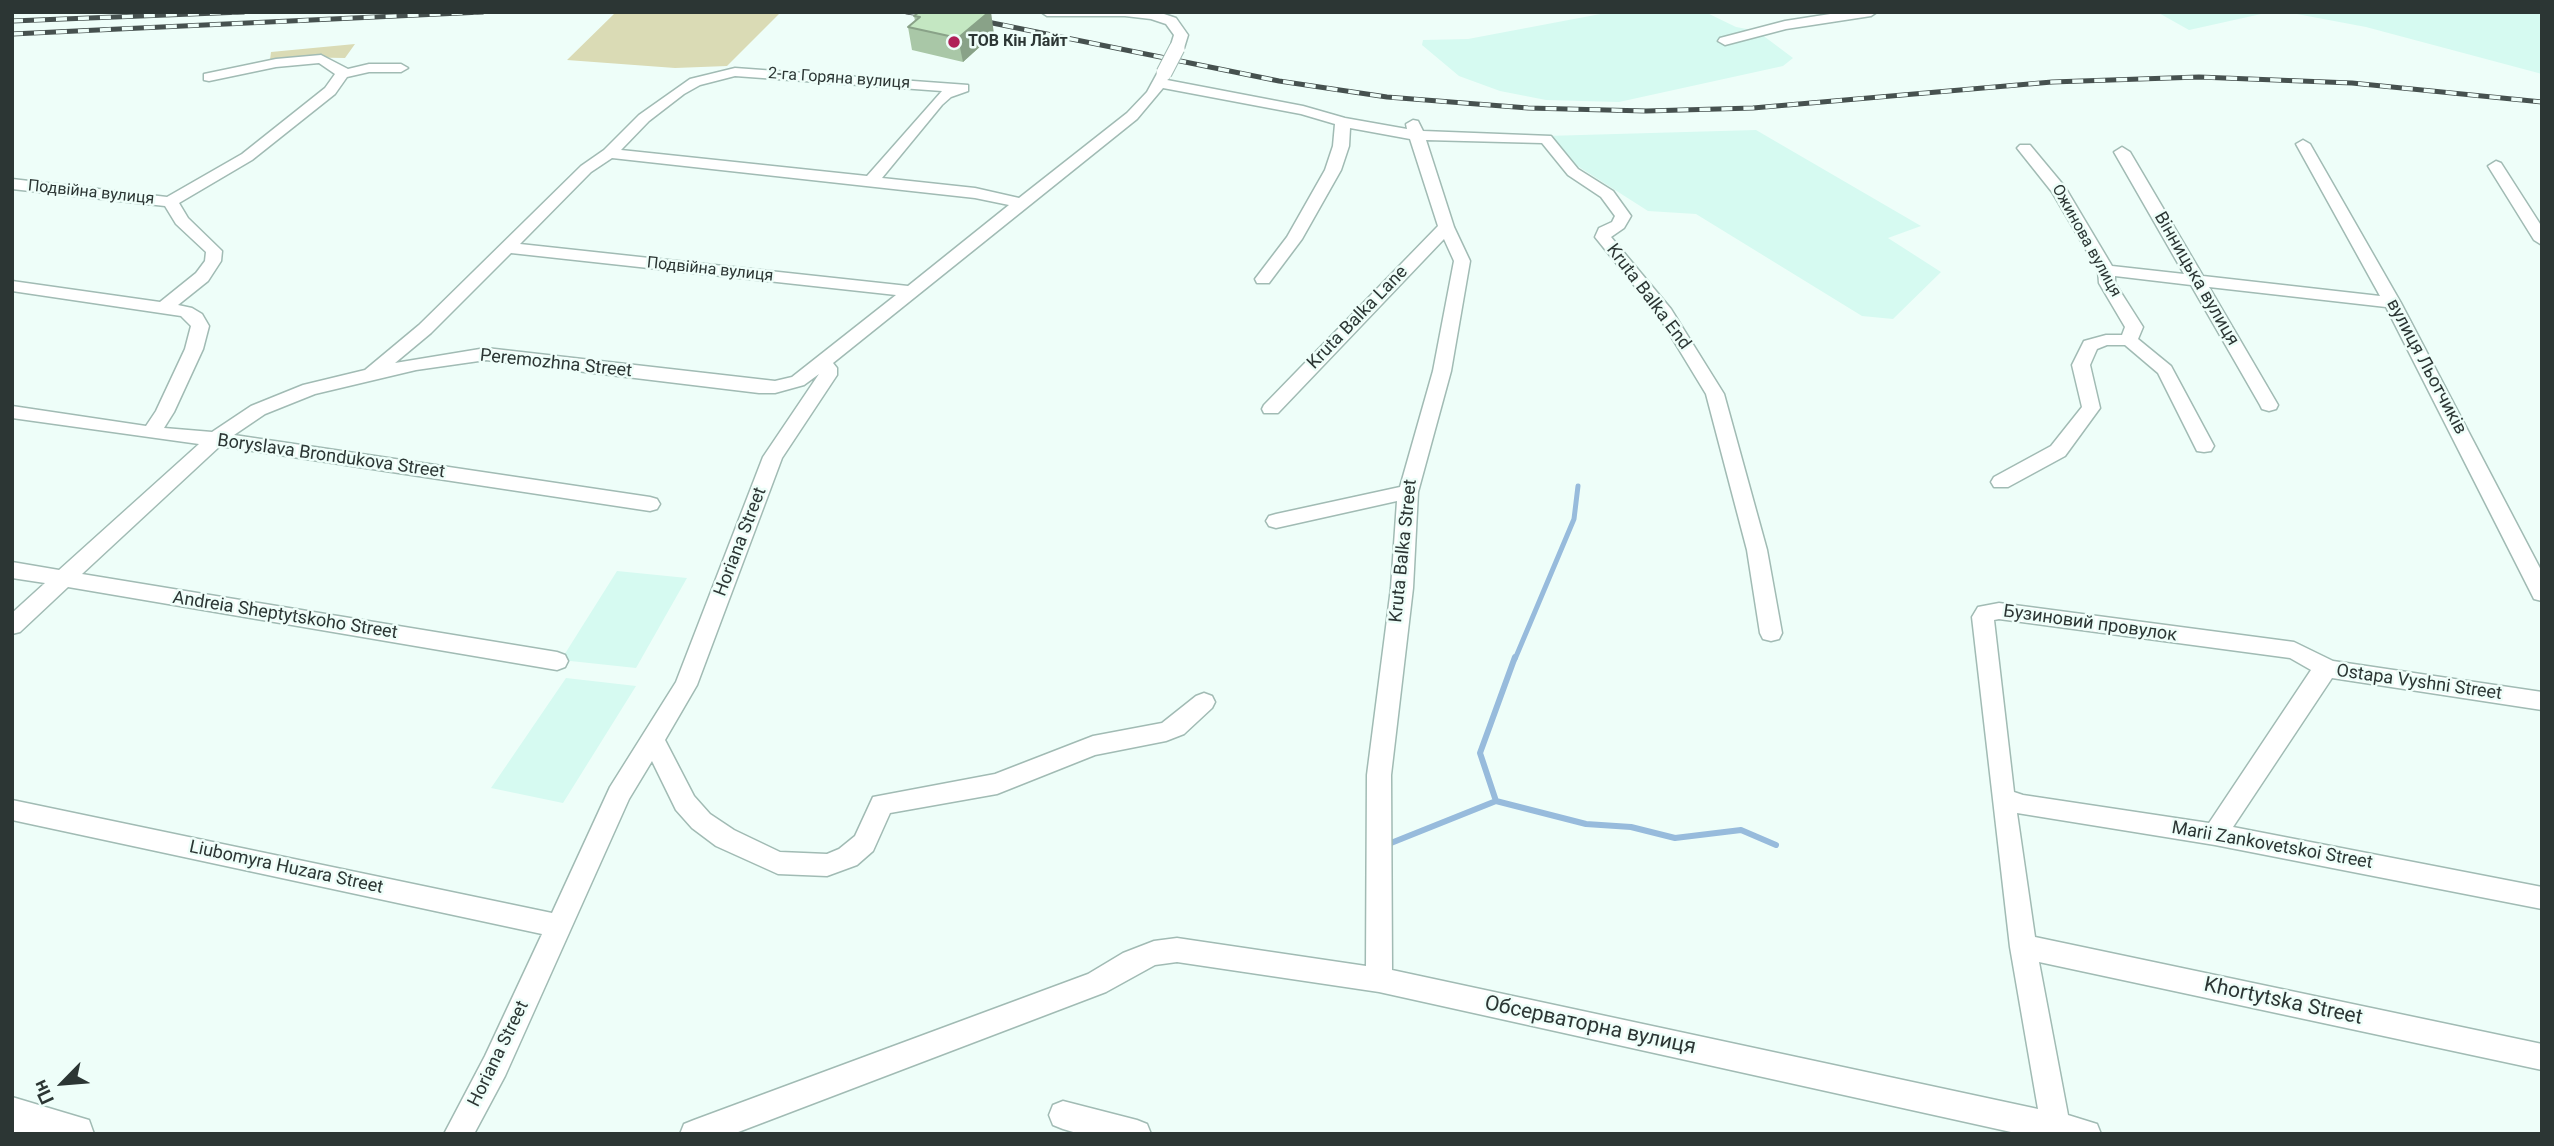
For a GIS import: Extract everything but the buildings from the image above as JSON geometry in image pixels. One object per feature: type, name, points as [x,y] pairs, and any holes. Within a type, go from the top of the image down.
[{"type":"main road","points":[[12,1116],[75,1134]]},
{"type":"street","points":[[822,363],[1144,106],[1177,48],[1181,35],[1171,22],[1153,15],[1124,12],[1047,12]]},
{"type":"street","points":[[1725,41],[1785,25],[1871,12]]},
{"type":"street","points":[[209,77],[276,63],[321,59],[341,69],[342,74],[369,68],[401,68]]},
{"type":"street","name":"Подвійна вулиця","points":[[12,184],[170,202],[247,157],[330,92],[342,74]]},
{"type":"street","name":"2-га Горяна вулиця","points":[[370,375],[425,329],[586,169],[609,153],[644,118],[695,82],[725,74],[837,77],[963,88],[946,94],[937,102],[872,181]]},
{"type":"street","points":[[1161,78],[1303,110],[1343,122],[1414,128]]},
{"type":"street","points":[[1263,279],[1294,239],[1334,170],[1341,145],[1343,122]]},
{"type":"street","name":"Kruta Balka Street","points":[[1379,980],[1378,775],[1402,588],[1408,492],[1442,371],[1460,284],[1462,261],[1446,227],[1414,128]]},
{"type":"street","name":"Kruta Balka End","points":[[1414,128],[1546,139],[1573,172],[1607,194],[1622,211],[1622,221],[1605,231],[1603,237],[1665,313],[1715,394],[1757,550],[1771,633]]},
{"type":"street","name":"вулиця Льотчиків","points":[[2303,144],[2392,303],[2542,593]]},
{"type":"street","name":"Ожинова вулиця","points":[[2025,148],[2059,190],[2106,270],[2107,283],[2134,327],[2129,340]]},
{"type":"street","name":"Вінницька вулиця","points":[[2122,152],[2269,405]]},
{"type":"street","points":[[609,153],[975,193],[1024,204]]},
{"type":"street","points":[[2496,166],[2542,240]]},
{"type":"street","name":"Подвійна вулиця","points":[[164,308],[202,277],[213,261],[214,251],[182,221],[170,202]]},
{"type":"street","name":"Kruta Balka Lane","points":[[1270,408],[1446,227]]},
{"type":"street","name":"Подвійна вулиця","points":[[509,248],[911,291]]},
{"type":"street","points":[[2106,270],[2392,303]]},
{"type":"street","points":[[12,286],[164,308],[187,312],[196,318],[200,326],[194,349],[165,412],[151,433]]},
{"type":"street","points":[[2001,482],[2058,451],[2091,408],[2081,365],[2090,345],[2105,340],[2129,340],[2165,370],[2204,446]]},
{"type":"street","name":"Peremozhna Street","points":[[12,626],[216,439],[258,410],[285,397],[370,375],[460,356],[486,354],[775,387],[798,381],[822,363]]},
{"type":"street","name":"Horiana Street","points":[[458,1134],[495,1066],[619,794],[686,685],[773,457],[828,376],[828,368],[822,363]]},
{"type":"street","name":"Boryslava Brondukova Street","points":[[12,412],[151,433],[216,439],[650,504]]},
{"type":"street","points":[[1276,521],[1408,492]]},
{"type":"street","name":"Andreia Sheptytskoho Street","points":[[12,570],[557,661]]},
{"type":"street","name":"Бузиновий провулок","points":[[2056,1130],[2024,947],[2003,797],[1983,618],[1992,611],[2294,650],[2329,669]]},
{"type":"street","name":"Ostapa Vyshni Street","points":[[2215,834],[2320,674],[2329,669],[2542,701]]},
{"type":"street","points":[[652,738],[685,803],[701,821],[725,838],[778,863],[827,865],[848,857],[864,843],[882,804],[997,785],[1093,746],[1166,732],[1176,727],[1204,702]]},
{"type":"street","name":"Marii Zankovetskoi Street","points":[[2003,797],[2023,805],[2215,834],[2542,898]]},
{"type":"street","name":"Liubomyra Huzara Street","points":[[12,810],[559,926]]},
{"type":"street","name":"Khortytska Street","points":[[2024,947],[2542,1057]]},
{"type":"street","name":"Обсерваторна вулиця","points":[[694,1134],[1097,983],[1132,962],[1154,953],[1177,950],[1379,980],[2056,1130],[2087,1134]]},
{"type":"street","points":[[1063,1115],[1137,1134]]},
{"type":"shaded area","points":[[1611,12],[1705,12],[1736,27],[1757,31],[1793,58],[1783,66],[1619,102],[1546,100],[1500,91],[1459,76],[1422,45],[1423,40],[1468,39]]},
{"type":"shaded area","points":[[2157,12],[2270,12],[2189,30]]},
{"type":"shaded area","points":[[2286,12],[2542,12],[2542,74],[2366,27]]},
{"type":"shaded area","points":[[615,13],[779,14],[727,66],[675,68],[567,60]]},
{"type":"shaded area","points":[[355,44],[345,58],[287,57],[270,60],[271,52]]},
{"type":"shaded area","points":[[1756,130],[1921,226],[1888,238],[1941,272],[1893,319],[1862,316],[1696,214],[1648,211],[1568,160],[1546,136]]},
{"type":"shaded area","points":[[617,571],[687,578],[636,668],[561,660]]},
{"type":"shaded area","points":[[566,678],[636,686],[563,803],[491,788]]},
{"type":"waterway","points":[[1515,659],[1574,519],[1578,486]]},
{"type":"waterway","points":[[1496,801],[1480,753],[1515,657]]},
{"type":"waterway","points":[[1391,843],[1496,801]]},
{"type":"waterway","points":[[1496,801],[1586,824],[1631,827],[1675,838],[1741,830],[1776,845]]},
{"type":"railway","points":[[12,21],[243,12]]},
{"type":"railway","points":[[12,34],[482,12]]},
{"type":"railway","points":[[907,12],[935,16]]},
{"type":"railway","points":[[938,12],[1279,81],[1387,97],[1528,108],[1646,111],[1753,108],[2052,82],[2199,77],[2352,83],[2542,102]]},
{"type":"place","name":"ТОВ Кін Лайт","points":[[954,42]]}]
